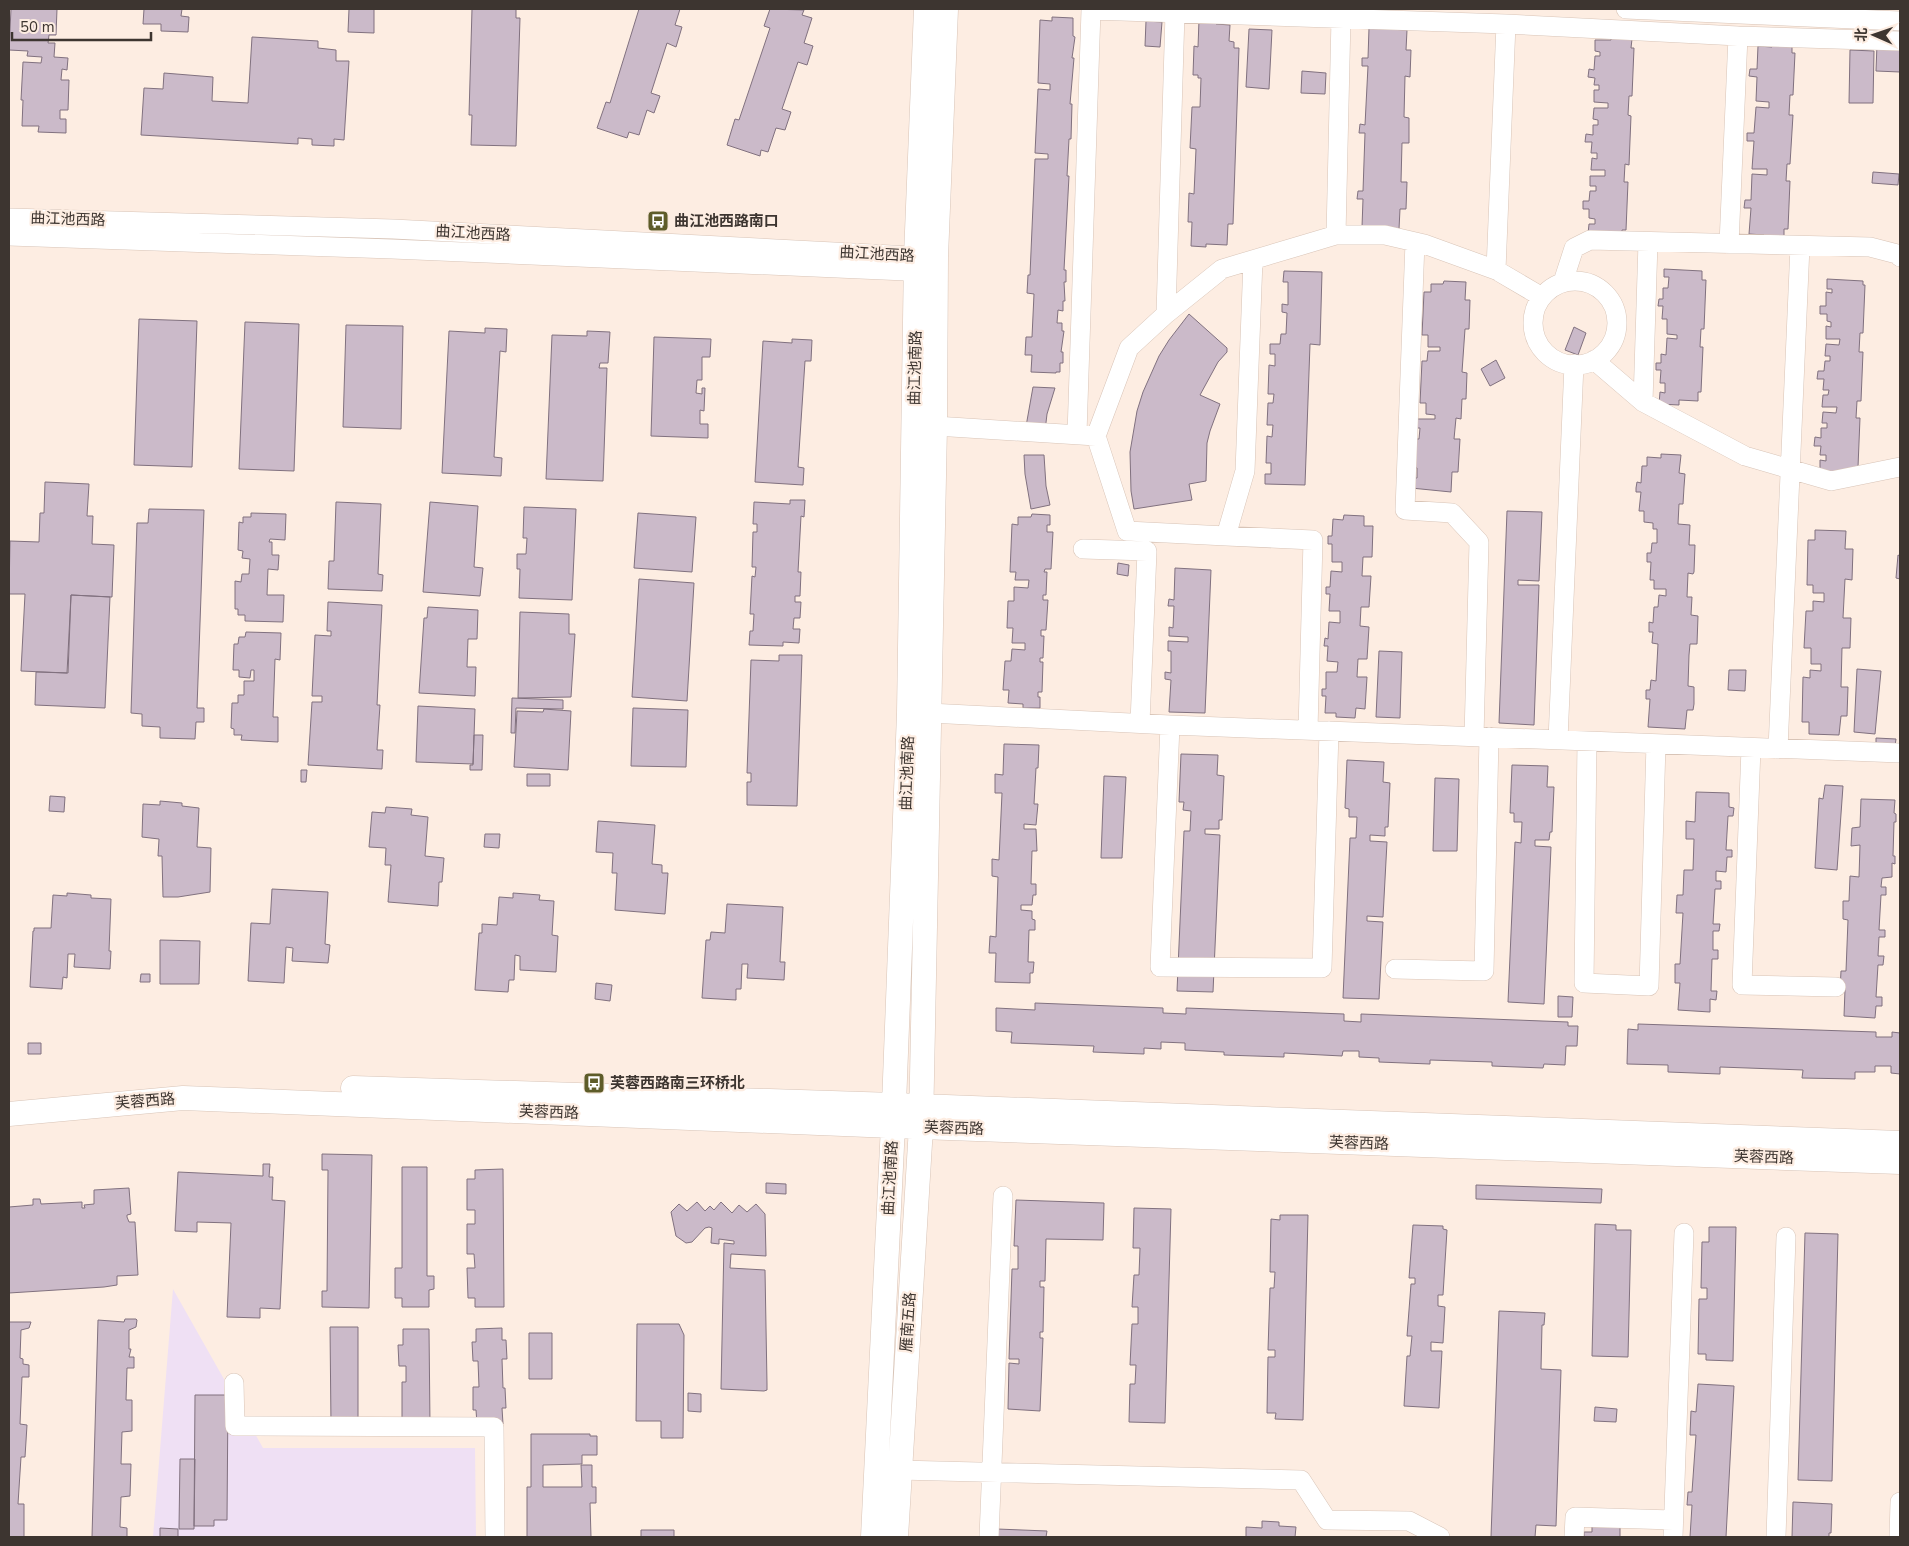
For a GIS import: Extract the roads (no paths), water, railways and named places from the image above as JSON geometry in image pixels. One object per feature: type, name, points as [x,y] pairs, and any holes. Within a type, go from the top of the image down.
[{"type":"main road","name":"曲江池南路","points":[[872,1537],[894,1116],[926,264],[926,9]]},
{"type":"main road","name":"曲江池南路","points":[[921,1117],[935,426],[926,264],[946,9]]},
{"type":"main road","name":"芙蓉西路","points":[[9,1098],[185,1083],[1900,1162]]},
{"type":"main road","name":"芙蓉西路","points":[[9,1114],[183,1098],[894,1116]]},
{"type":"main road","name":"芙蓉西路","points":[[921,1117],[1900,1143]]},
{"type":"main road","name":"雁南五路","points":[[896,1537],[921,1117]]},
{"type":"street","points":[[1626,9],[1900,21]]},
{"type":"street","points":[[1077,434],[1092,10],[1506,24],[1738,36],[1900,41]]},
{"type":"street","points":[[1166,314],[1176,13]]},
{"type":"street","points":[[1336,235],[1341,18]]},
{"type":"street","points":[[1496,270],[1506,24]]},
{"type":"street","points":[[1729,244],[1738,36]]},
{"type":"street","name":"曲江池西路","points":[[9,218],[393,229],[926,264]]},
{"type":"street","points":[[1308,730],[1313,540],[1127,531],[1096,436],[1128,348],[1166,314],[1222,269],[1336,235],[1385,235],[1415,242],[1496,270],[1542,297]]},
{"type":"street","name":"曲江池西路","points":[[9,236],[926,264]]},
{"type":"street","points":[[1563,282],[1574,248],[1590,240],[1870,247],[1897,254],[1900,257]]},
{"type":"street","points":[[1395,969],[1484,972],[1479,542],[1452,513],[1405,510],[1415,242]]},
{"type":"street","points":[[1643,402],[1648,242]]},
{"type":"street","points":[[1778,749],[1800,246]]},
{"type":"street","points":[[1226,536],[1245,471],[1253,260]]},
{"type":"street","points":[[1563,282],[1585,282],[1597,287],[1608,297],[1615,310],[1617,320],[1615,334],[1606,352],[1594,360],[1581,365],[1566,364],[1546,354],[1538,343],[1533,325],[1535,310],[1542,297],[1552,287],[1563,282]]},
{"type":"street","points":[[1594,360],[1643,402],[1745,456],[1831,480],[1900,467]]},
{"type":"street","points":[[1558,740],[1574,364]]},
{"type":"street","points":[[935,426],[1096,436]]},
{"type":"street","points":[[1084,549],[1147,551],[1140,724]]},
{"type":"street","points":[[929,713],[1140,724],[1900,753]]},
{"type":"street","points":[[1170,725],[1160,967],[1322,968],[1329,731]]},
{"type":"street","points":[[1587,741],[1584,983],[1649,986],[1656,744]]},
{"type":"street","points":[[1751,748],[1742,985],[1836,987]]},
{"type":"street","points":[[989,1537],[1002,1196]]},
{"type":"street","points":[[1574,1537],[1575,1516],[1673,1529],[1684,1233]]},
{"type":"street","points":[[1776,1537],[1786,1237]]},
{"type":"street","points":[[234,1383],[236,1426],[494,1427],[495,1537]]},
{"type":"street","points":[[899,1470],[1301,1480],[1327,1520],[1409,1521],[1440,1537]]},
{"type":"street","points":[[1899,1537],[1900,1502]]},
{"type":"place","name":"曲江池西路南口","points":[[658,221]]},
{"type":"place","name":"芙蓉西路南三环桥北","points":[[594,1083]]}]
